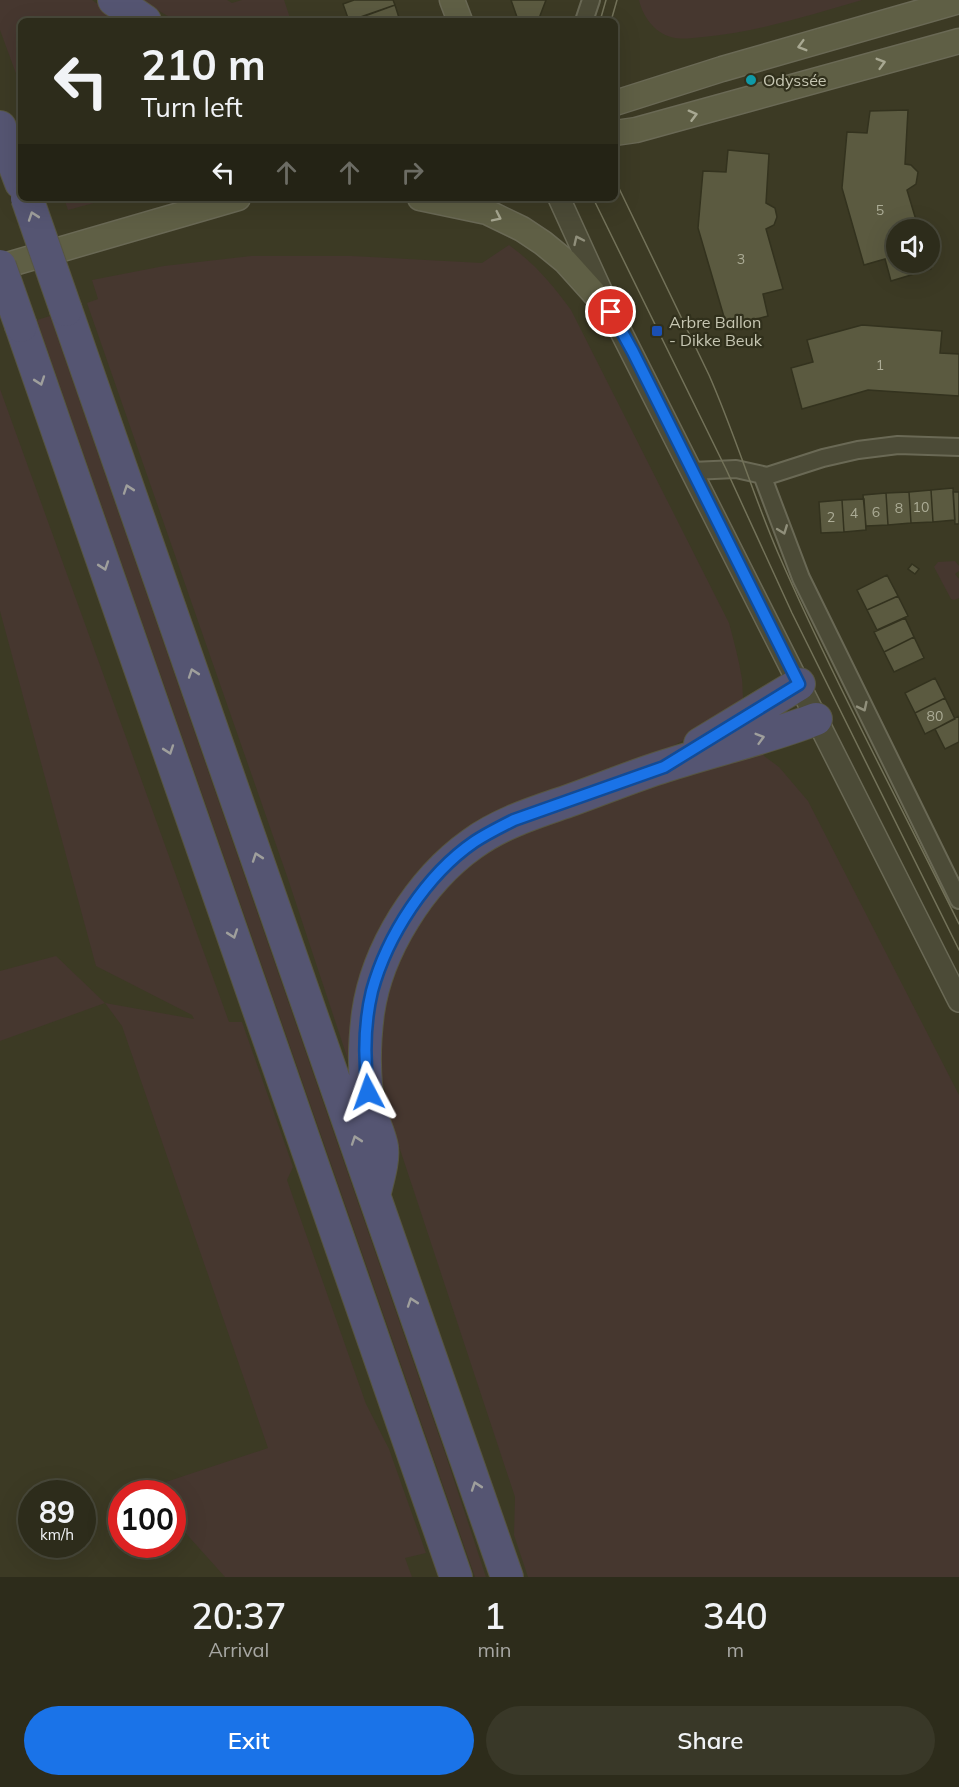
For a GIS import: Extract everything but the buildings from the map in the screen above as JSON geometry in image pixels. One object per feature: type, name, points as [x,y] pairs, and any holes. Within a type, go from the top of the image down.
[{"type":"highway","points":[[114,0],[141,18]]},
{"type":"highway","points":[[0,127],[18,175]]},
{"type":"highway","points":[[28,201],[507,1577]]},
{"type":"highway","points":[[0,267],[456,1577]]},
{"type":"highway","points":[[664,767],[799,684]]},
{"type":"highway","points":[[375,1196],[382,1149],[370,1111],[366,1073],[368,1013],[379,969],[398,929],[411,908],[440,872],[472,843],[514,820],[664,767],[816,719]]},
{"type":"main road","points":[[452,0],[459,18]]},
{"type":"main road","points":[[618,102],[722,69],[959,1]]},
{"type":"main road","points":[[618,133],[636,130],[959,41]]},
{"type":"main road","points":[[0,267],[228,201]]},
{"type":"main road","points":[[434,201],[487,212],[543,243],[565,261],[611,312]]},
{"type":"street","points":[[585,18],[591,0]]},
{"type":"street","points":[[560,201],[611,312],[959,1001]]},
{"type":"street","points":[[692,471],[736,468],[762,475],[772,475],[823,458],[858,450],[898,445],[959,447]]},
{"type":"street","points":[[762,475],[801,578],[959,900]]},
{"type":"shaded area","points":[[0,0],[92,0],[117,18],[18,18],[18,79],[0,30]]},
{"type":"shaded area","points":[[141,0],[227,0],[232,3],[242,0],[284,0],[290,18],[171,18]]},
{"type":"shaded area","points":[[639,0],[862,0],[764,27],[723,35],[683,39],[665,35],[654,28],[646,18]]},
{"type":"shaded area","points":[[65,201],[101,201],[68,210]]},
{"type":"shaded area","points":[[509,245],[543,275],[571,310],[729,623],[741,672],[745,707],[422,874],[356,1084],[288,879],[87,303],[98,299],[92,280],[164,266],[251,256],[352,256],[482,263]]},
{"type":"shaded area","points":[[50,316],[486,1577],[475,1577],[37,320]]},
{"type":"shaded area","points":[[0,389],[229,1022],[242,1022],[293,1167],[287,1180],[366,1404],[389,1449],[426,1553],[405,1558],[412,1577],[225,1577],[186,1534],[186,1480],[172,1480],[268,1448],[122,1026],[105,1003],[194,1019],[192,1015],[96,966],[0,611]]},
{"type":"shaded area","points":[[955,561],[959,566],[959,571],[955,574],[959,579],[959,598],[954,600],[951,599],[934,567],[938,562]]},
{"type":"shaded area","points":[[760,748],[764,756],[779,767],[808,801],[959,1095],[959,1577],[528,1577],[514,1535],[515,1497],[390,1119],[380,1068],[386,996],[399,958],[428,903],[465,866],[512,835]]},
{"type":"shaded area","points":[[56,956],[105,1003],[0,1041],[0,971]]},
{"type":"tram line","points":[[601,18],[606,0]]},
{"type":"tram line","points":[[612,18],[617,0]]},
{"type":"tram line","points":[[618,186],[709,375],[769,531],[799,600],[959,924]]},
{"type":"tram line","points":[[594,201],[726,469],[792,613],[959,950]]},
{"type":"place","name":"Odyssée","points":[[751,80]]},
{"type":"place","name":"Arbre Ballon - Dikke Beuk","points":[[657,331]]},
{"type":"route","points":[[368,1092],[366,1034],[372,992],[379,969],[398,929],[422,891],[455,857],[472,843],[514,820],[664,767],[799,684],[611,312]]}]
